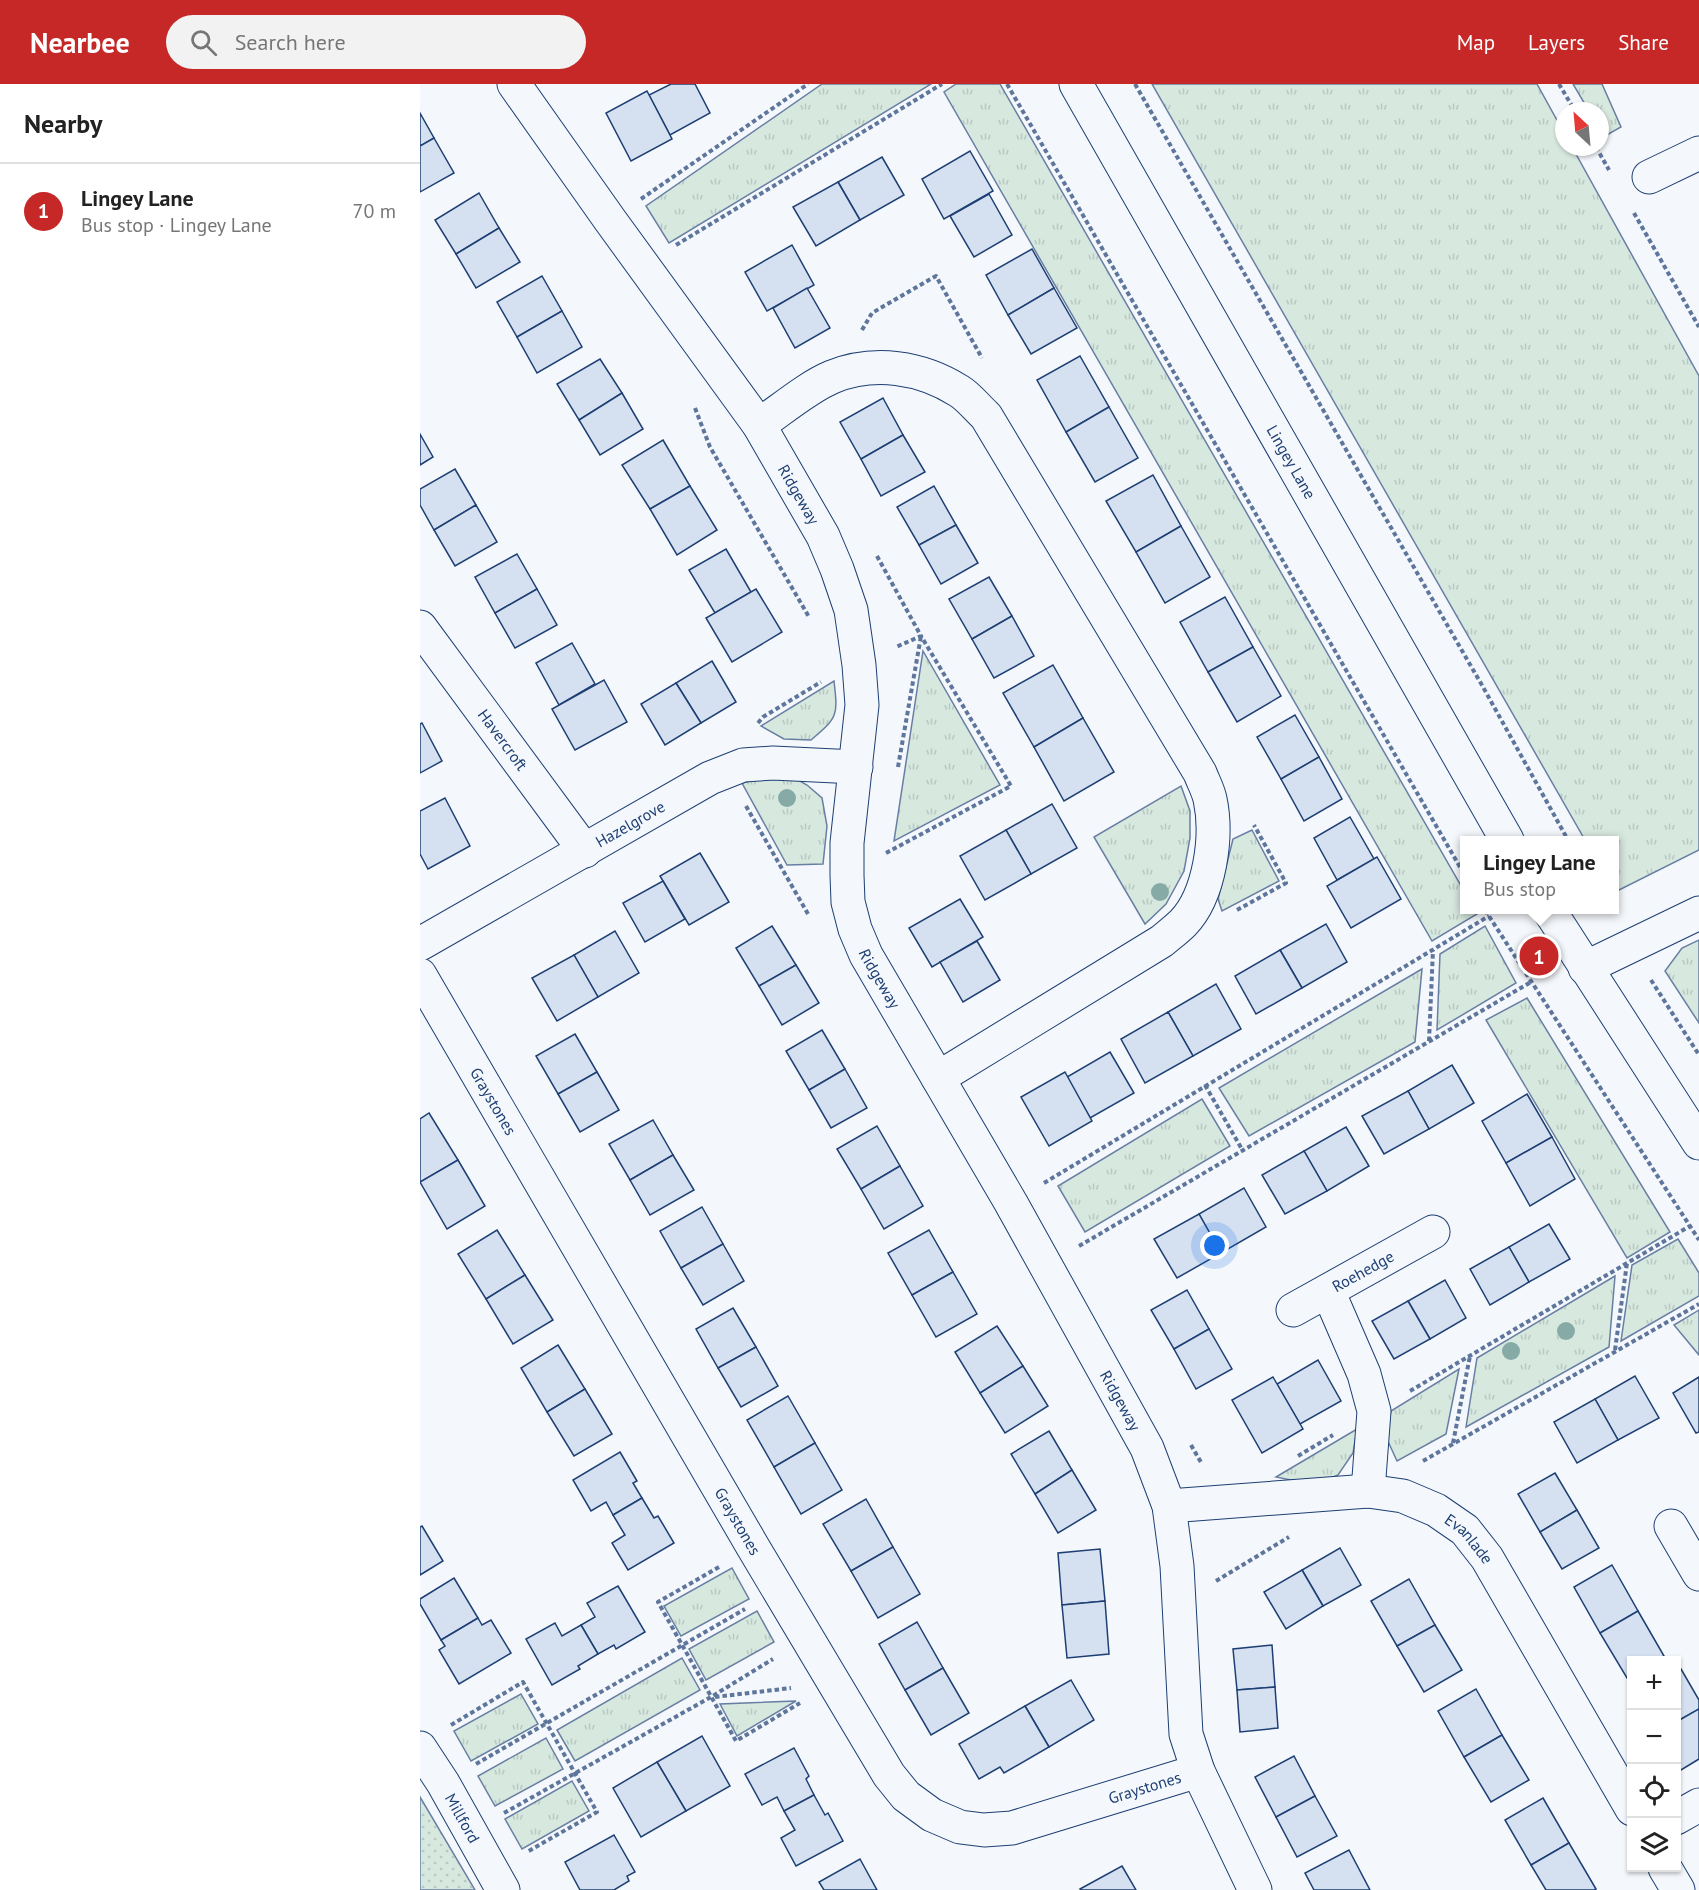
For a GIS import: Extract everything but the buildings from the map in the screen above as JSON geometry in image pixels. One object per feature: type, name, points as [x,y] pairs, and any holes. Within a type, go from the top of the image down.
[{"type":"street","name":"Ridgeway","points":[[514,84],[759,425],[823,536],[837,569],[851,610],[862,705],[848,843],[847,875],[850,911],[855,929],[866,955],[1011,1203],[1147,1449],[1169,1506],[1177,1566],[1186,1734],[1198,1771],[1255,1890]]},
{"type":"street","name":"Lingey Lane","points":[[1076,84],[1505,836]]},
{"type":"street","points":[[1649,177],[1699,153]]},
{"type":"street","points":[[759,425],[830,378],[860,368],[892,367],[926,375],[961,392],[986,416],[1200,773],[1210,798],[1213,829],[1210,862],[1201,895],[1185,922],[1162,941],[938,1078]]},
{"type":"street","name":"Havercroft","points":[[420,627],[585,851]]},
{"type":"street","name":"Hazelgrove","points":[[420,945],[710,778],[743,765],[773,763],[856,767]]},
{"type":"street","points":[[1585,968],[1699,913]]},
{"type":"street","points":[[1552,914],[1699,1143]]},
{"type":"street","name":"Graystones","points":[[420,975],[753,1547],[890,1775],[906,1796],[932,1815],[960,1827],[984,1830],[1012,1828],[1198,1771]]},
{"type":"street","name":"Roehedge","points":[[1293,1310],[1433,1232]]},
{"type":"street","points":[[1328,1291],[1364,1374],[1374,1412],[1368,1491]]},
{"type":"street","name":"Evanlade","points":[[1169,1506],[1368,1491],[1402,1496],[1436,1510],[1465,1530],[1487,1558],[1627,1800]]},
{"type":"street","points":[[1671,1526],[1699,1574]]},
{"type":"street","name":"Millford","points":[[420,1748],[443,1783],[498,1881]]},
{"type":"street","points":[[1681,1816],[1699,1805]]},
{"type":"street","points":[[1667,1872],[1678,1890]]},
{"type":"path","points":[[610,220],[808,84]]},
{"type":"path","points":[[1007,84],[1460,867]]},
{"type":"path","points":[[1135,84],[1483,687],[1566,836]]},
{"type":"path","points":[[1560,84],[1570,102]]},
{"type":"path","points":[[1601,156],[1611,173]]},
{"type":"path","points":[[1632,210],[1699,327]]},
{"type":"path","points":[[847,875],[1011,786],[921,636]]},
{"type":"path","points":[[1011,1203],[1489,916],[1699,1240]]},
{"type":"path","points":[[1630,947],[1699,1055]]},
{"type":"path","points":[[1429,1042],[1432,950]]},
{"type":"path","points":[[1046,1266],[1531,982]]},
{"type":"path","points":[[1205,1086],[1243,1150]]},
{"type":"path","points":[[1294,1458],[1690,1226]]},
{"type":"path","points":[[1615,1351],[1627,1263]]},
{"type":"path","points":[[1368,1491],[1699,1304]]},
{"type":"path","points":[[1453,1444],[1470,1355]]},
{"type":"path","points":[[1179,1603],[1298,1532]]},
{"type":"path","points":[[753,1547],[658,1602],[736,1741],[834,1683]]},
{"type":"path","points":[[443,1783],[779,1589]]},
{"type":"path","points":[[470,1833],[711,1697],[807,1638]]},
{"type":"path","points":[[448,1727],[523,1682],[597,1812],[498,1881]]},
{"type":"path","points":[[711,1697],[834,1683]]},
{"type":"green space","points":[[822,84],[931,84],[669,243],[646,206]]},
{"type":"green space","points":[[956,84],[1000,84],[1460,884],[1460,914],[1477,914],[1432,941],[944,92]]},
{"type":"green space","points":[[1152,84],[1537,84],[1555,117],[1555,156],[1577,156],[1699,376],[1699,850],[1619,890],[1619,836],[1583,836]]},
{"type":"green space","points":[[1573,84],[1602,84],[1621,127],[1609,134],[1609,102],[1584,102]]},
{"type":"green space","points":[[923,651],[1000,785],[894,841]]},
{"type":"green space","points":[[834,681],[836,709],[834,715],[827,726],[811,740],[784,739],[761,726]]},
{"type":"green space","points":[[772,776],[793,777],[822,798],[827,826],[823,864],[787,865],[742,783]]},
{"type":"green space","points":[[1181,786],[1190,811],[1190,838],[1184,871],[1166,904],[1145,924],[1094,837]]},
{"type":"green space","points":[[1252,830],[1279,881],[1222,911],[1218,899],[1233,839]]},
{"type":"green space","points":[[1485,926],[1516,983],[1437,1030],[1440,954]]},
{"type":"green space","points":[[1699,940],[1699,1023],[1665,971],[1682,948]]},
{"type":"green space","points":[[1422,969],[1415,1042],[1249,1136],[1219,1088]]},
{"type":"green space","points":[[1527,998],[1670,1232],[1627,1258],[1486,1020]]},
{"type":"green space","points":[[1202,1099],[1230,1146],[1085,1232],[1058,1186]]},
{"type":"green space","points":[[1678,1239],[1699,1273],[1699,1296],[1621,1341],[1632,1265]]},
{"type":"green space","points":[[1615,1276],[1609,1347],[1466,1427],[1477,1358]]},
{"type":"green space","points":[[1699,1310],[1699,1355],[1674,1325]]},
{"type":"green space","points":[[1459,1369],[1446,1434],[1397,1461],[1386,1437],[1391,1411]]},
{"type":"green space","points":[[1357,1429],[1353,1453],[1338,1475],[1315,1485],[1276,1477]]},
{"type":"green space","points":[[732,1568],[749,1599],[681,1636],[664,1606]]},
{"type":"green space","points":[[757,1611],[774,1642],[706,1680],[689,1649]]},
{"type":"green space","points":[[682,1658],[700,1690],[575,1761],[557,1730]]},
{"type":"green space","points":[[521,1694],[538,1724],[471,1761],[454,1731]]},
{"type":"green space","points":[[796,1701],[737,1736],[720,1704]]},
{"type":"green space","points":[[546,1738],[563,1769],[495,1806],[478,1776]]},
{"type":"green space","points":[[572,1781],[589,1811],[522,1849],[505,1819]]},
{"type":"green space","points":[[420,1797],[475,1890],[420,1890]]},
{"type":"place","name":"Lingey Lane","points":[[1539,956]]}]
